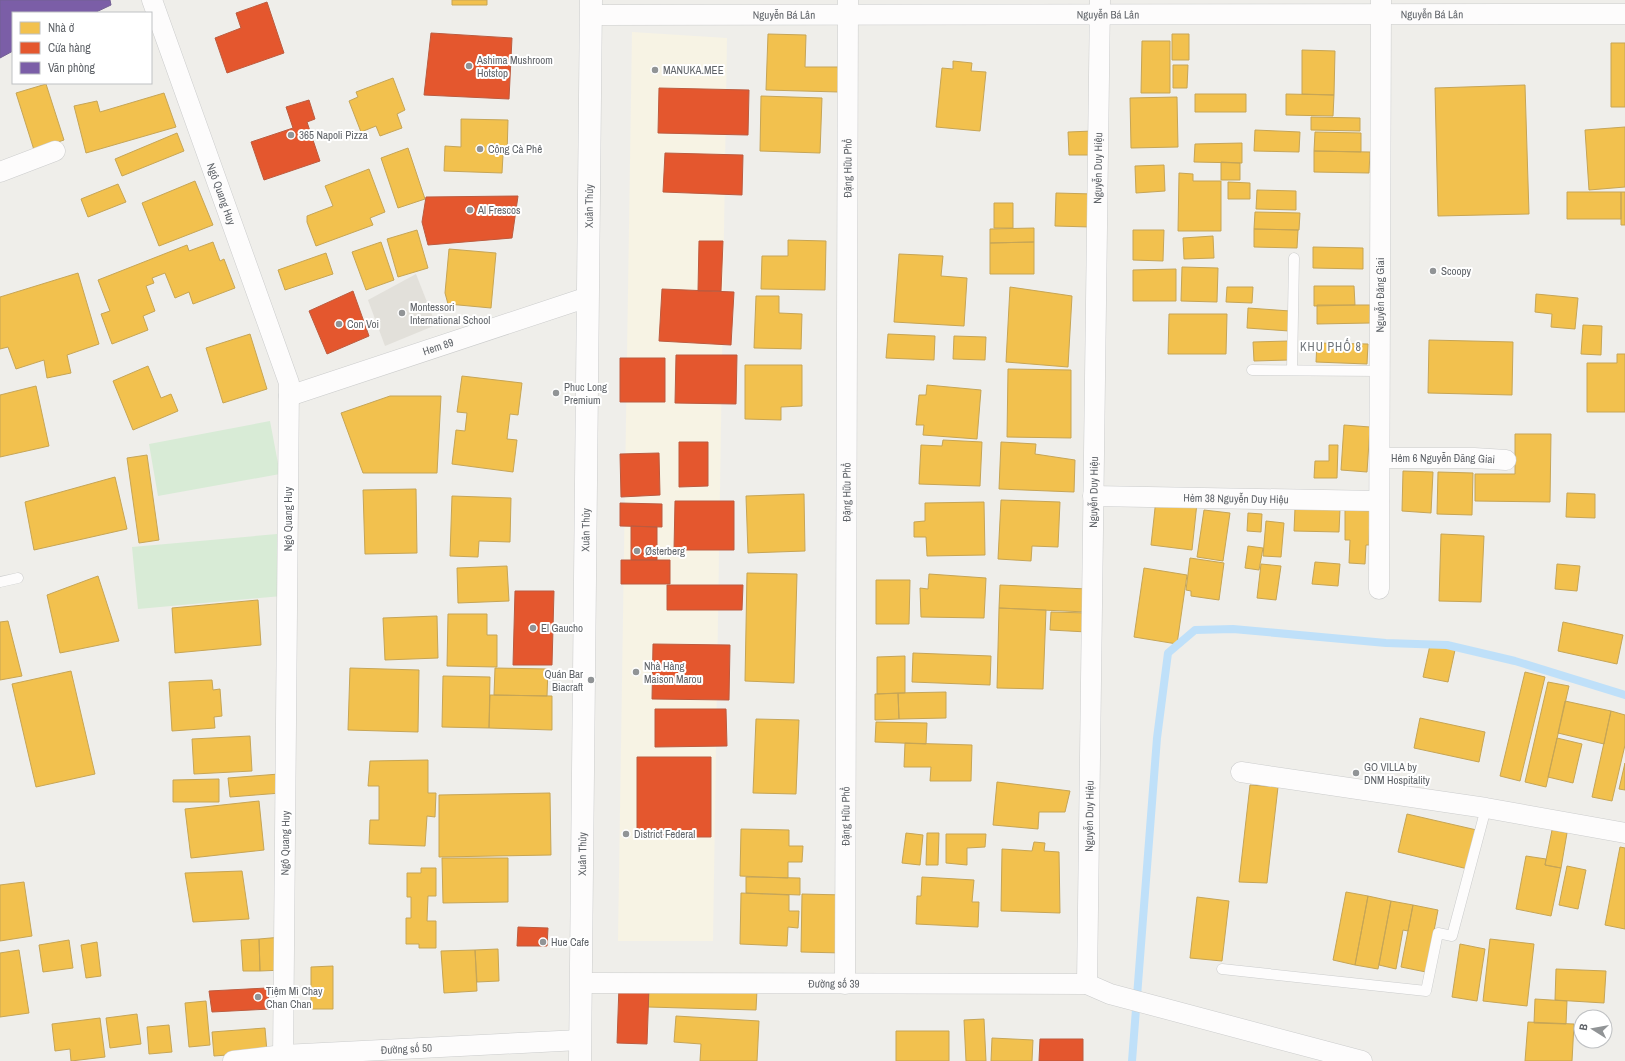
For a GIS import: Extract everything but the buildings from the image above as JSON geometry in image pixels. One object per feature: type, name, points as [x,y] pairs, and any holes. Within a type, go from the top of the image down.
[{"type":"street","name":"Ngô Quang Huy","points":[[152,0],[289,383],[282,1058]]},
{"type":"street","name":"Đặng Hữu Phổ","points":[[845,984],[848,7]]},
{"type":"street","name":"Nguyễn Duy Hiệu","points":[[1087,984],[1100,7]]},
{"type":"street","name":"Nguyễn Bá Lân","points":[[591,8],[1381,7],[1625,14]]},
{"type":"street","name":"Nguyễn Đăng Giai","points":[[1379,589],[1381,7]]},
{"type":"street","name":"Xuân Thủy","points":[[580,1051],[591,8]]},
{"type":"street","points":[[0,172],[55,151]]},
{"type":"street","name":"Hem 89","points":[[289,396],[588,298]]},
{"type":"street","name":"Hẻm 6 Nguyễn Đăng Giai","points":[[1380,458],[1474,458],[1506,460]]},
{"type":"street","name":"Hẻm 38 Nguyễn Duy Hiệu","points":[[1094,496],[1379,501]]},
{"type":"street","points":[[1241,772],[1486,808],[1625,833]]},
{"type":"street","name":"Đường số 39","points":[[581,983],[1087,984]]},
{"type":"street","points":[[1087,984],[1110,994],[1362,1061]]},
{"type":"street","name":"Đường số 50","points":[[234,1061],[282,1058],[580,1051]]},
{"type":"lane","points":[[1292,370],[1294,258]]},
{"type":"lane","points":[[1252,370],[1380,371]]},
{"type":"lane","points":[[0,582],[18,578]]},
{"type":"lane","points":[[1222,969],[1426,991],[1438,933],[1452,936],[1486,808]]},
{"type":"shaded area","points":[[632,32],[727,38],[713,941],[618,941]]},
{"type":"shaded area","name":"Montessori International School","points":[[416,274],[436,325],[385,346],[368,300]]},
{"type":"green space","points":[[270,421],[280,474],[158,496],[149,444]]},
{"type":"green space","points":[[277,534],[282,596],[138,609],[132,547]]},
{"type":"waterway","points":[[1132,1061],[1157,738],[1168,653],[1195,630],[1233,629],[1386,643],[1447,645],[1515,661],[1625,695]]},
{"type":"place","name":"Ashima Mushroom Hotstop","points":[[469,66]]},
{"type":"place","name":"MANUKA.MEE","points":[[655,70]]},
{"type":"place","name":"365 Napoli Pizza","points":[[291,135]]},
{"type":"place","name":"Cộng Cà Phê","points":[[480,149]]},
{"type":"place","name":"Al Frescos","points":[[470,210]]},
{"type":"place","name":"Scoopy","points":[[1433,271]]},
{"type":"place","name":"Montessori International School","points":[[402,313]]},
{"type":"place","name":"Con Voi","points":[[339,324]]},
{"type":"place","name":"Phuc Long Premium","points":[[556,393]]},
{"type":"place","name":"Østerberg","points":[[637,551]]},
{"type":"place","name":"El Gaucho","points":[[533,628]]},
{"type":"place","name":"Nhà Hàng Maison Marou","points":[[636,672]]},
{"type":"place","name":"Quán Bar Biacraft","points":[[591,680]]},
{"type":"place","name":"GO VILLA by DNM Hospitality","points":[[1356,773]]},
{"type":"place","name":"District Federal","points":[[626,834]]},
{"type":"place","name":"Hue Cafe","points":[[543,942]]},
{"type":"place","name":"Tiệm Mì Chay Chan Chan","points":[[258,997]]},
{"type":"district","name":"KHU PHỐ 8","points":[[1331,347]]}]
